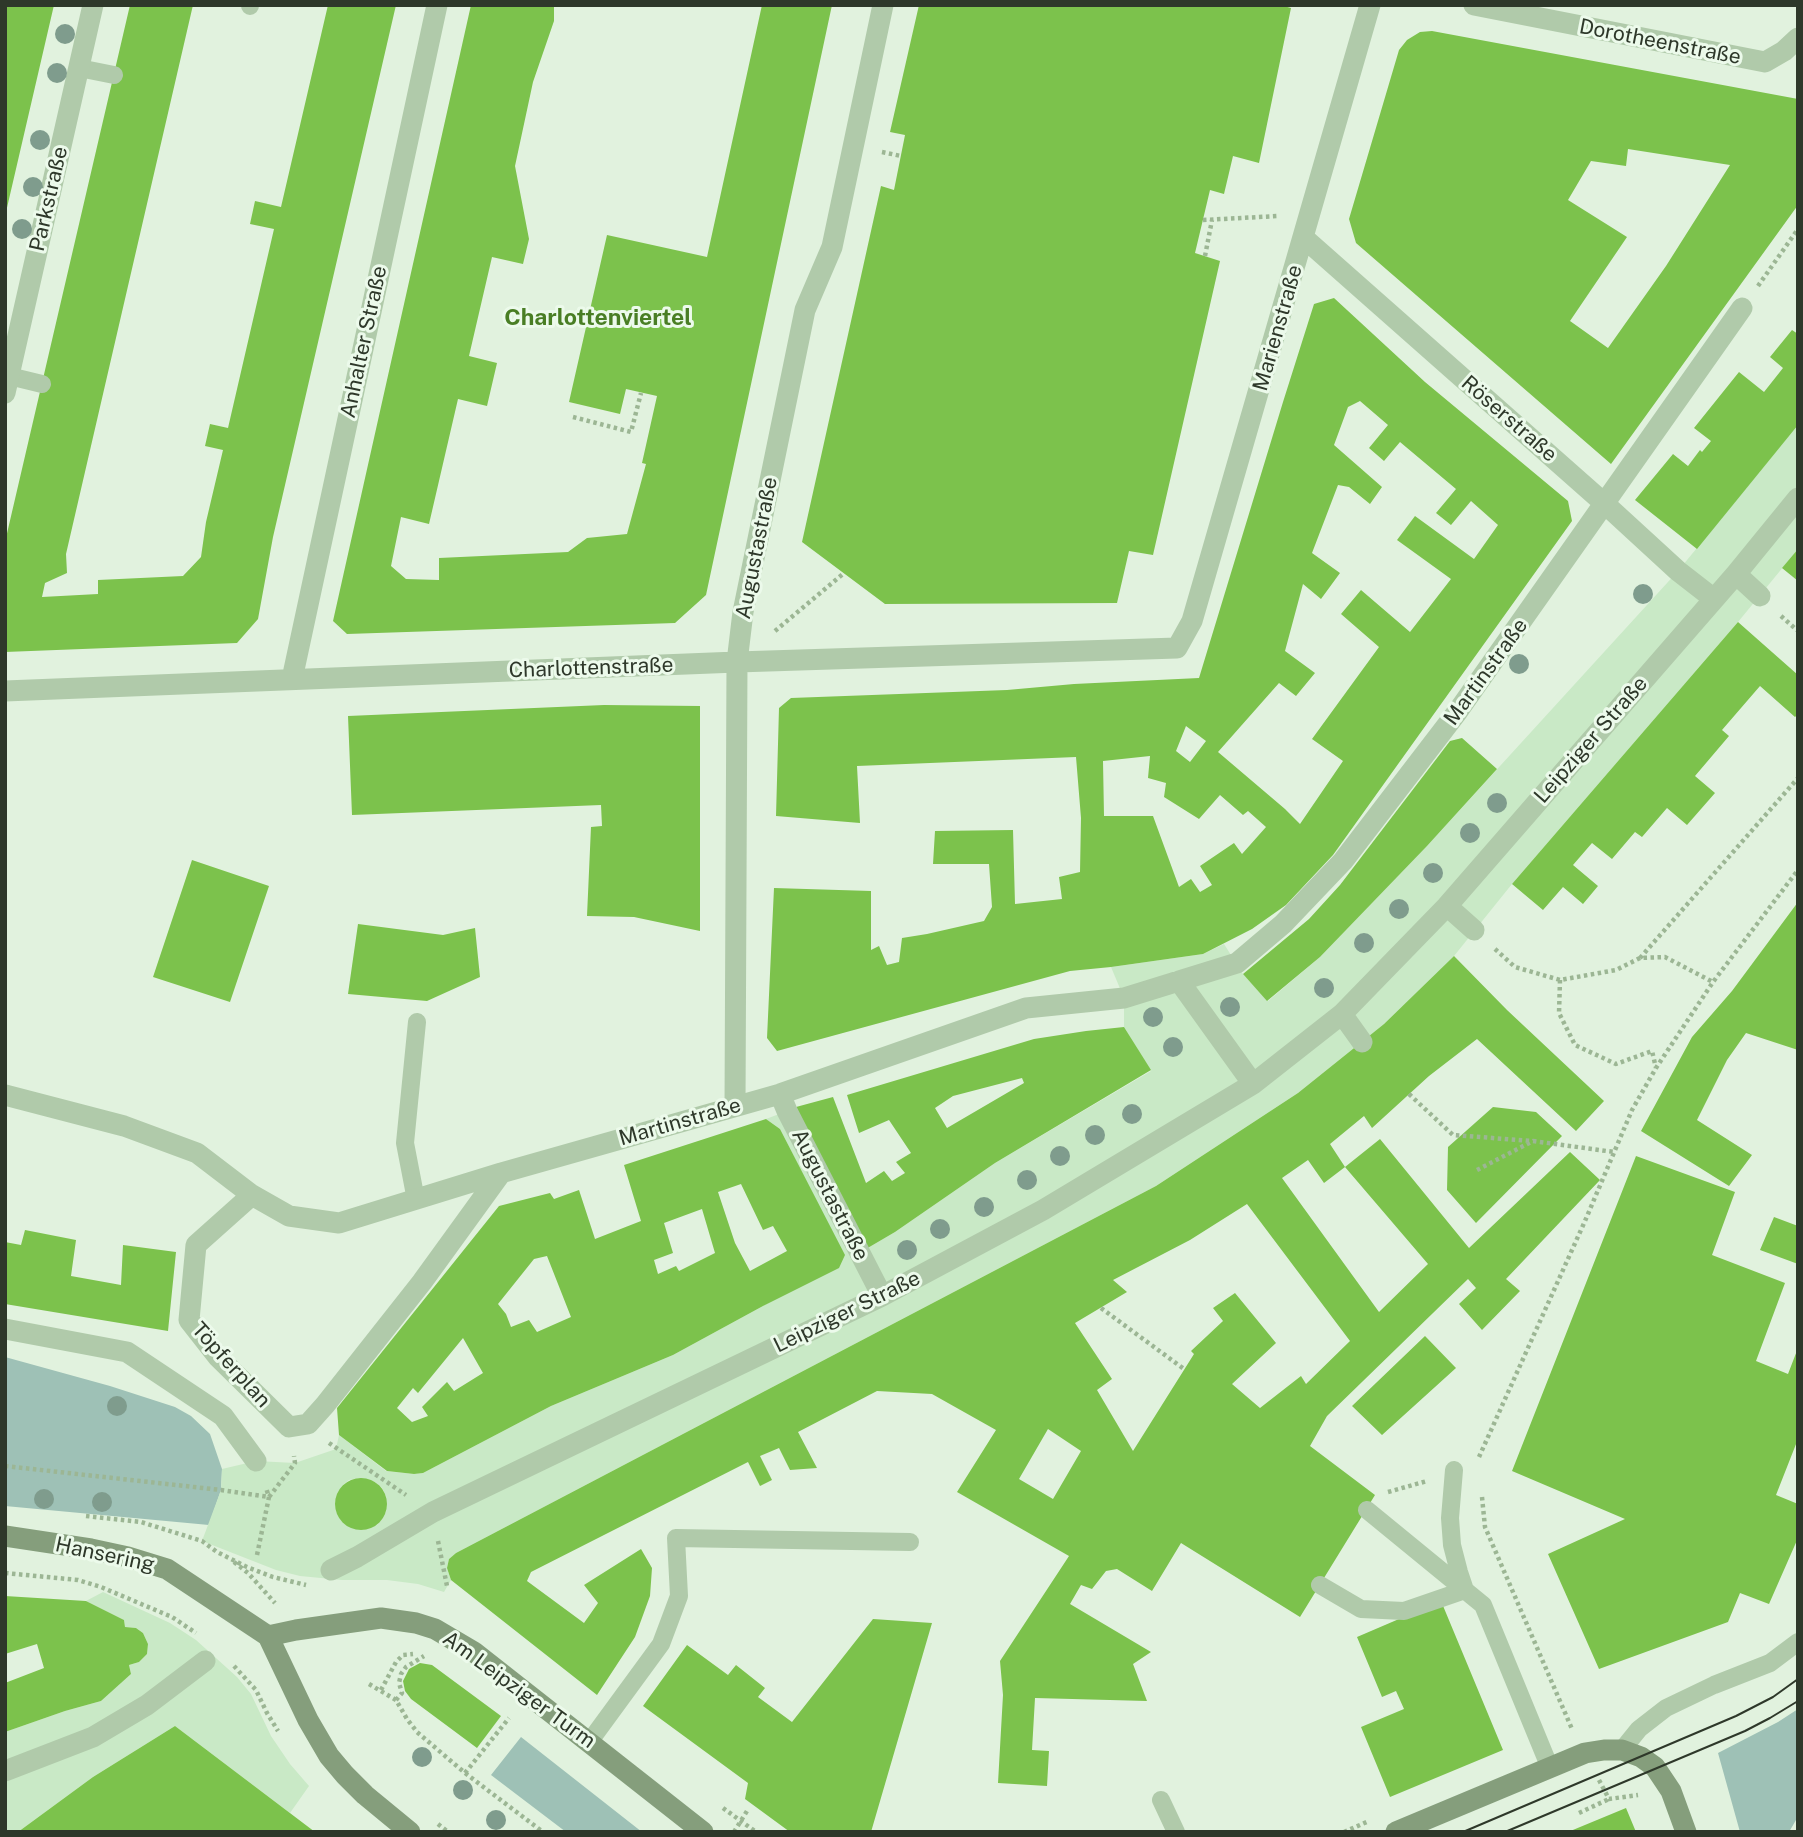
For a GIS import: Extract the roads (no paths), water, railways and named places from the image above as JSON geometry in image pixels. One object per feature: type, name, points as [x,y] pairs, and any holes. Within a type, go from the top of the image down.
[{"type":"street","name":"Parkstraße","points":[[7,385],[93,5]]},
{"type":"street","name":"Anhalter Straße","points":[[292,679],[437,5]]},
{"type":"street","name":"Augustastraße","points":[[735,1105],[737,662],[743,612],[805,310],[832,247],[883,5]]},
{"type":"street","name":"Marienstraße","points":[[1177,648],[1192,621],[1370,5]]},
{"type":"street","name":"Dorotheenstraße","points":[[1474,5],[1765,62],[1784,51],[1798,38]]},
{"type":"street","name":"Röserstraße","points":[[1304,238],[1678,571],[1714,599]]},
{"type":"street","name":"Martinstraße","points":[[5,1095],[124,1126],[197,1153],[252,1195],[289,1216],[339,1223],[501,1173],[780,1094],[1026,1008],[1124,998],[1237,963],[1283,924],[1343,861],[1458,711],[1742,307]]},
{"type":"street","name":"Leipziger Straße","points":[[331,1570],[433,1512],[882,1296],[1043,1210],[1253,1084],[1342,1014],[1447,906],[1736,574],[1798,498]]},
{"type":"street","points":[[1736,574],[1760,596]]},
{"type":"street","name":"Charlottenstraße","points":[[5,691],[737,662],[1177,648]]},
{"type":"street","points":[[1447,906],[1474,930]]},
{"type":"street","points":[[1179,981],[1253,1084]]},
{"type":"street","points":[[1342,1014],[1362,1042]]},
{"type":"street","name":"Augustastraße","points":[[780,1094],[882,1296]]},
{"type":"street","name":"Töpferplan","points":[[252,1195],[196,1245],[189,1320],[218,1357],[289,1427],[308,1424],[325,1405],[422,1282],[501,1173]]},
{"type":"street","points":[[5,1329],[127,1352],[223,1416],[256,1461]]},
{"type":"street","name":"Hansering","points":[[5,1536],[91,1549],[167,1569],[268,1636]]},
{"type":"street","name":"Am Leipziger Turm","points":[[268,1636],[381,1618],[435,1629],[474,1651],[703,1832]]},
{"type":"street","points":[[268,1636],[308,1720],[329,1756],[365,1795],[410,1832]]},
{"type":"street","points":[[5,1771],[93,1737],[147,1705],[205,1661]]},
{"type":"street","points":[[1396,1832],[1586,1753],[1604,1750],[1622,1750],[1641,1757],[1656,1767],[1671,1791],[1686,1832]]},
{"type":"lane","points":[[79,68],[114,75]]},
{"type":"lane","points":[[7,385],[42,384]]},
{"type":"lane","points":[[416,1200],[405,1143],[417,1022]]},
{"type":"lane","points":[[1454,1471],[1450,1518],[1452,1545],[1465,1590]]},
{"type":"lane","points":[[1367,1510],[1483,1605],[1550,1768]]},
{"type":"lane","points":[[590,1741],[660,1644],[679,1596],[676,1538],[910,1542]]},
{"type":"lane","points":[[1320,1585],[1361,1609],[1404,1611],[1465,1590]]},
{"type":"lane","points":[[1622,1750],[1639,1729],[1666,1708],[1770,1663],[1798,1642]]},
{"type":"lane","points":[[1161,1800],[1176,1832]]},
{"type":"tram line","points":[[1463,1832],[1736,1716],[1773,1697],[1798,1679]]},
{"type":"tram line","points":[[1505,1832],[1745,1731],[1798,1701]]},
{"type":"district","name":"Charlottenviertel","points":[[598,318]]}]
